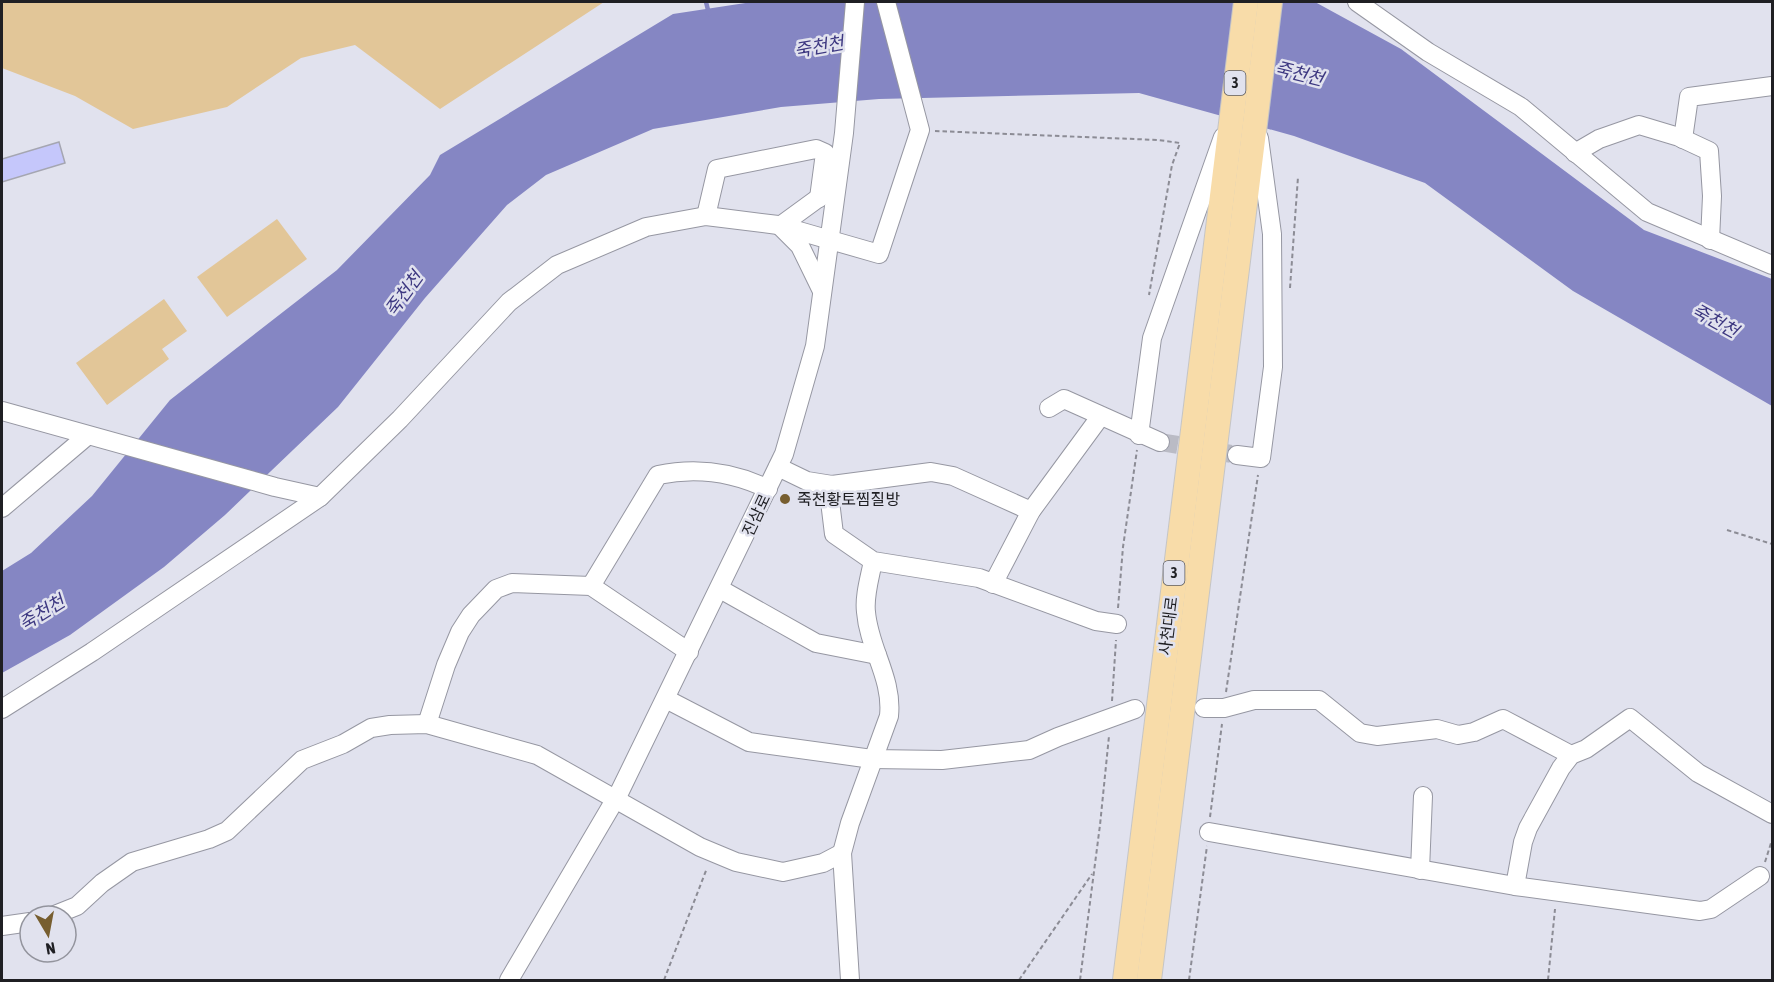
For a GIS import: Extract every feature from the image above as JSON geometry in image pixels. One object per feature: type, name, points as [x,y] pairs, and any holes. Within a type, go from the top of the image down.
[{"type":"main road","name":"3","points":[[1244,113],[1246,2]]},
{"type":"main road","name":"3","points":[[1237,166],[1244,113],[1270,2]]},
{"type":"main road","name":"사천대로","points":[[1125,981],[1237,166]]},
{"type":"main road","name":"사천대로","points":[[1149,981],[1237,166]]},
{"type":"street","name":"진삼로","points":[[509,981],[616,799],[768,489],[794,423],[814,346],[822,292],[844,133],[855,2]]},
{"type":"street","points":[[2,709],[17,702],[320,497],[399,419],[509,302],[539,276],[602,244],[646,227],[706,216],[780,226],[829,242],[879,254],[920,130],[886,2]]},
{"type":"street","points":[[1358,2],[1428,52],[1521,107],[1647,212],[1773,265]]},
{"type":"street","points":[[1683,139],[1689,97],[1773,86]]},
{"type":"street","points":[[1139,435],[1152,338],[1244,113]]},
{"type":"street","points":[[1237,455],[1261,458],[1273,367],[1272,234],[1244,113]]},
{"type":"street","points":[[1575,153],[1599,139],[1639,125],[1683,139],[1709,151],[1712,196],[1710,240]]},
{"type":"street","points":[[706,216],[717,169],[816,149],[825,153],[819,198]]},
{"type":"street","points":[[780,226],[837,185]]},
{"type":"street","points":[[780,226],[800,246],[822,292]]},
{"type":"street","points":[[1049,408],[1064,399],[1139,435],[1160,442]]},
{"type":"street","points":[[2,411],[274,487],[320,497]]},
{"type":"street","points":[[993,584],[1031,511],[1100,417]]},
{"type":"street","points":[[2,508],[87,436]]},
{"type":"street","points":[[778,467],[807,481],[828,485],[931,472],[953,476],[1031,511]]},
{"type":"street","points":[[591,586],[658,475],[673,472],[714,472],[742,476],[768,489]]},
{"type":"street","points":[[828,485],[834,534],[873,561],[979,578],[1096,621],[1117,624]]},
{"type":"street","points":[[850,981],[842,853],[872,759],[889,716],[891,703],[888,682],[877,655],[865,610],[873,561]]},
{"type":"street","points":[[427,724],[446,665],[460,632],[496,589],[512,583],[591,586],[689,652]]},
{"type":"street","points":[[720,589],[816,643],[877,655]]},
{"type":"street","points":[[666,699],[749,742],[872,759],[942,760],[1029,750],[1135,709]]},
{"type":"street","points":[[1204,708],[1224,708],[1254,700],[1319,700],[1360,733],[1377,736],[1437,729],[1458,735],[1474,732],[1503,719],[1571,755]]},
{"type":"street","points":[[1515,886],[1523,842],[1528,828],[1544,796],[1571,755],[1586,748],[1630,718],[1698,773],[1773,814]]},
{"type":"street","points":[[78,905],[102,883],[132,862],[209,839],[227,831],[302,760],[343,744],[371,728],[427,724],[537,755],[713,852],[736,862],[783,872],[823,863],[842,853]]},
{"type":"street","points":[[1420,870],[1423,796]]},
{"type":"street","points":[[1209,832],[1556,893],[1700,911],[1711,909],[1760,876]]},
{"type":"street","points":[[2,926],[18,924]]},
{"type":"path","points":[[1727,530],[1773,544]]},
{"type":"path","points":[[664,981],[713,852]]},
{"type":"path","points":[[1019,981],[1094,872],[1080,981]]},
{"type":"path","points":[[1548,981],[1556,893]]},
{"type":"shaded area","points":[[2,2],[604,2],[440,109],[355,45],[301,58],[227,107],[133,129],[75,96],[2,68]]},
{"type":"shaded area","points":[[277,219],[307,259],[227,317],[197,277]]},
{"type":"shaded area","points":[[164,299],[187,331],[162,349],[169,359],[107,405],[76,363]]},
{"type":"water","name":"죽천천","points":[[752,2],[1315,2],[1401,49],[1644,230],[1772,279],[1772,406],[1573,291],[1425,183],[1294,136],[1139,93],[879,99],[781,107],[653,129],[546,175],[507,205],[425,298],[338,407],[225,515],[164,567],[70,635],[2,673],[2,571],[31,553],[92,496],[170,400],[337,270],[430,175],[440,155],[673,14]]},
{"type":"building","points":[[59,142],[65,163],[2,182],[2,159]]},
{"type":"waterway","points":[[706,2],[709,14]]},
{"type":"tunnel","points":[[1160,442],[1237,455]]},
{"type":"place","name":"죽천황토찜질방","points":[[785,499]]}]
